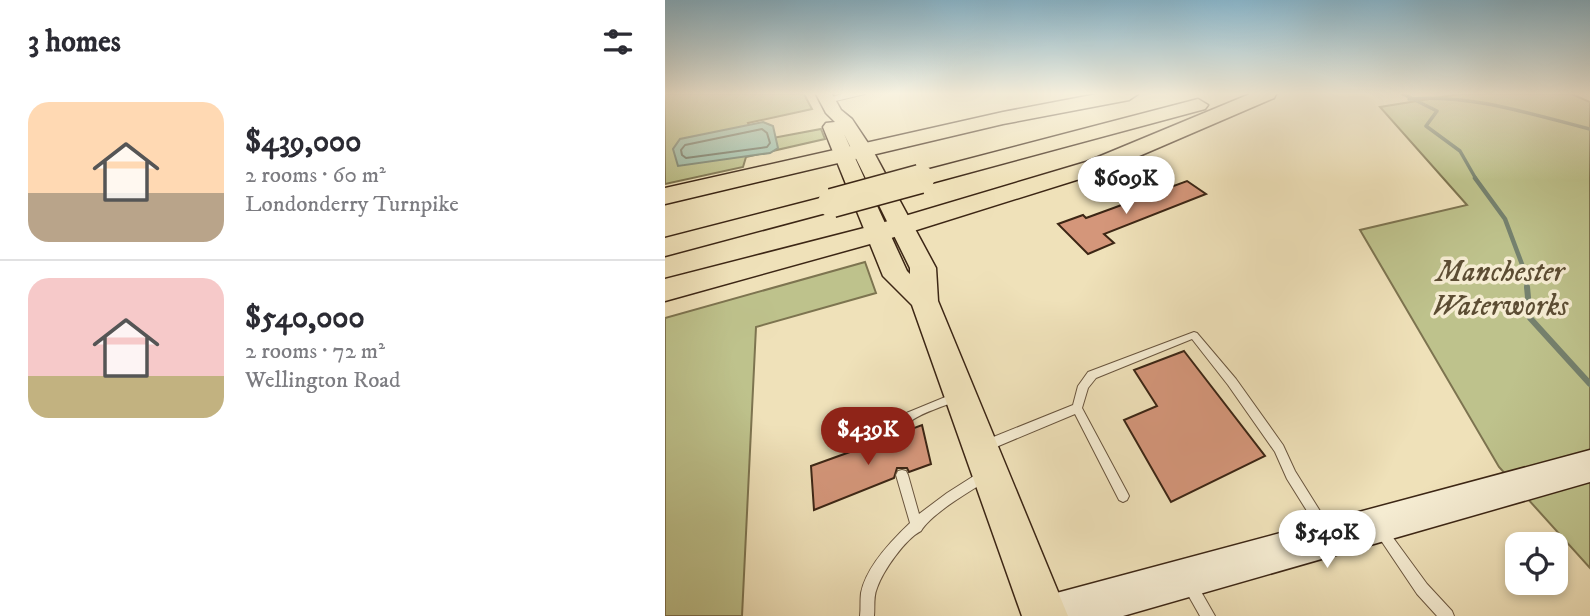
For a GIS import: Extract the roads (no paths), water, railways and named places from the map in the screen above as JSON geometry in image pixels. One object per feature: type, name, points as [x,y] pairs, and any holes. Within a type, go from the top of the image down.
[{"type":"highway","points":[[665,196],[982,123]]},
{"type":"highway","points":[[665,247],[832,197],[1101,123]]},
{"type":"highway","points":[[916,174],[1122,123]]},
{"type":"highway","points":[[665,290],[890,230],[1094,167],[1199,123]]},
{"type":"highway","points":[[665,234],[832,197]]},
{"type":"main road","points":[[831,123],[832,129],[853,151],[890,230],[896,276],[924,301],[1047,616],[1590,466]]},
{"type":"lane","points":[[1123,496],[1077,408],[1083,386],[1093,375],[1193,335],[1232,382],[1279,449],[1291,475],[1330,538]]},
{"type":"lane","points":[[893,436],[908,417],[960,395]]},
{"type":"lane","points":[[867,616],[869,590],[893,549],[985,460],[1077,408]]},
{"type":"lane","points":[[902,475],[917,527]]},
{"type":"lane","points":[[1377,525],[1422,589],[1447,616]]},
{"type":"lane","points":[[1185,579],[1208,616]]},
{"type":"water","points":[[765,123],[773,126],[778,148],[770,153],[678,166],[673,149],[680,139]]},
{"type":"waterway","points":[[1428,123],[1426,126],[1460,151],[1476,179]]},
{"type":"waterway","points":[[1565,123],[1590,129]]},
{"type":"waterway","points":[[1475,178],[1505,219],[1526,275],[1527,289]]},
{"type":"waterway","points":[[1527,287],[1530,318],[1590,384]]},
{"type":"park label","name":"Manchester Waterworks","points":[[1500,289]]}]
